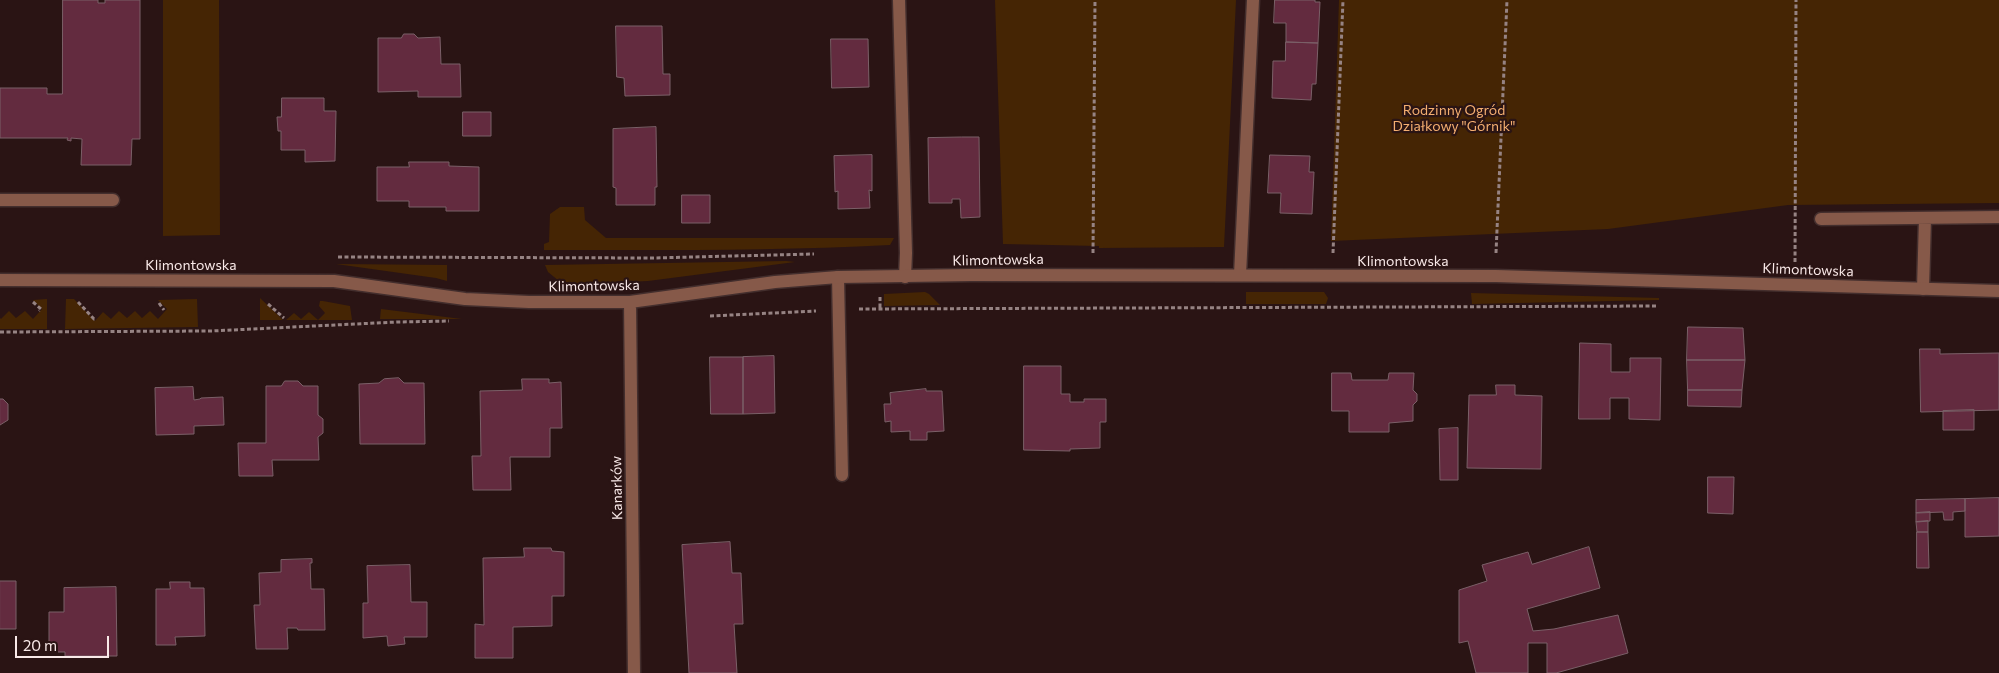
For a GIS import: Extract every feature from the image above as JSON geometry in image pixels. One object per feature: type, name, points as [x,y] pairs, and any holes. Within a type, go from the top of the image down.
[{"type":"street","points":[[898,0],[906,253],[905,277]]},
{"type":"street","points":[[1240,275],[1253,0]]},
{"type":"street","points":[[0,200],[113,200]]},
{"type":"street","points":[[1820,219],[1999,217]]},
{"type":"street","points":[[1923,289],[1925,218]]},
{"type":"street","name":"Klimontowska","points":[[0,280],[334,281],[464,299],[529,302],[630,302],[775,282],[838,277],[1496,276],[1999,291]]},
{"type":"street","points":[[838,277],[842,475]]},
{"type":"street","name":"Kanarków","points":[[630,302],[634,673]]},
{"type":"path","points":[[1083,254],[1093,253],[1094,0]]},
{"type":"path","points":[[1333,254],[1343,0]]},
{"type":"path","points":[[1496,253],[1507,0]]},
{"type":"path","points":[[1796,0],[1796,262]]},
{"type":"path","points":[[335,257],[652,258],[817,254]]},
{"type":"path","points":[[708,316],[839,310],[1657,306]]},
{"type":"path","points":[[0,332],[211,331],[397,322],[454,322]]},
{"type":"green space","points":[[163,0],[219,0],[220,235],[163,236]]},
{"type":"green space","points":[[995,0],[1236,0],[1224,247],[1099,248],[1099,246],[1003,244]]},
{"type":"green space","name":"Rodzinny Ogród Działkowy \"Górnik\"","points":[[1339,0],[1999,0],[1999,203],[1788,205],[1608,229],[1331,241]]},
{"type":"green space","points":[[560,207],[584,207],[585,220],[606,238],[894,238],[890,245],[847,247],[717,250],[544,250],[544,244],[549,242],[550,214]]},
{"type":"green space","points":[[795,262],[648,281],[582,284],[559,281],[548,272],[545,265]]},
{"type":"green space","points":[[336,264],[447,265],[447,281],[436,278]]},
{"type":"green space","points":[[925,292],[940,305],[884,306],[884,294]]},
{"type":"green space","points":[[1246,292],[1324,292],[1328,298],[1326,304],[1246,304]]},
{"type":"green space","points":[[1471,293],[1659,298],[1659,300],[1472,304]]},
{"type":"green space","points":[[260,298],[283,320],[260,320]]},
{"type":"green space","points":[[47,299],[47,329],[0,329],[0,318],[9,311],[16,318],[25,311],[33,319],[42,309],[33,300]]},
{"type":"green space","points":[[66,299],[74,299],[95,321],[103,312],[111,319],[119,311],[127,318],[135,311],[142,318],[150,311],[158,319],[167,309],[158,300],[197,299],[198,327],[65,329]]},
{"type":"green space","points":[[320,301],[350,306],[352,320],[318,320],[325,313],[319,306]]},
{"type":"green space","points":[[381,309],[462,319],[380,319]]},
{"type":"green space","points":[[309,312],[318,320],[286,320],[294,313],[301,319]]},
{"type":"building","points":[[63,0],[98,0],[98,3],[105,3],[105,0],[140,0],[140,139],[132,139],[131,165],[81,165],[82,139],[71,138],[71,141],[67,140],[68,138],[0,138],[0,88],[47,88],[47,94],[62,94]]},
{"type":"building","points":[[1275,0],[1315,0],[1315,2],[1320,2],[1318,43],[1286,42],[1286,23],[1274,23]]},
{"type":"building","points":[[616,26],[662,26],[663,74],[670,74],[670,95],[625,96],[624,78],[617,77]]},
{"type":"building","points":[[404,34],[414,34],[418,38],[440,37],[441,64],[460,64],[461,97],[418,97],[418,91],[378,92],[378,38],[401,38]]},
{"type":"building","points":[[831,39],[868,39],[869,87],[832,88]]},
{"type":"building","points":[[1286,42],[1318,43],[1316,84],[1312,84],[1311,100],[1272,98],[1273,61],[1285,61]]},
{"type":"building","points":[[282,98],[324,98],[324,111],[336,111],[335,161],[305,162],[305,150],[281,150],[281,131],[278,131],[277,117],[281,117]]},
{"type":"building","points":[[463,112],[491,112],[491,136],[463,136]]},
{"type":"building","points":[[656,127],[657,187],[655,187],[655,205],[616,205],[616,188],[613,187],[613,129]]},
{"type":"building","points":[[979,137],[980,217],[961,218],[960,199],[952,199],[952,203],[929,203],[928,138]]},
{"type":"building","points":[[872,155],[872,191],[869,190],[870,208],[838,209],[838,191],[835,192],[834,156]]},
{"type":"building","points":[[1270,155],[1310,156],[1309,172],[1314,172],[1312,214],[1280,213],[1281,193],[1268,193]]},
{"type":"building","points":[[409,162],[449,162],[449,166],[479,167],[479,211],[446,211],[446,207],[409,207],[409,201],[377,201],[377,167],[409,167]]},
{"type":"building","points":[[682,195],[710,195],[710,223],[682,223]]},
{"type":"building","points":[[1688,327],[1743,328],[1745,360],[1687,360]]},
{"type":"building","points":[[1580,343],[1611,344],[1611,372],[1630,372],[1630,358],[1661,358],[1660,420],[1629,419],[1629,398],[1610,398],[1610,419],[1579,419]]},
{"type":"building","points":[[1920,349],[1940,349],[1940,354],[1999,353],[1999,410],[1921,412]]},
{"type":"building","points":[[774,356],[775,413],[743,414],[743,357]]},
{"type":"building","points":[[710,357],[743,357],[743,414],[711,414]]},
{"type":"building","points":[[1687,360],[1745,360],[1742,390],[1688,390]]},
{"type":"building","points":[[1024,366],[1061,366],[1061,394],[1070,394],[1070,402],[1084,402],[1084,399],[1106,399],[1106,422],[1100,422],[1100,448],[1070,449],[1070,451],[1024,450]]},
{"type":"building","points":[[1332,373],[1351,373],[1352,380],[1388,380],[1389,373],[1414,373],[1413,390],[1417,394],[1417,401],[1413,405],[1413,421],[1389,423],[1389,432],[1349,432],[1349,411],[1332,411]]},
{"type":"building","points":[[399,378],[404,383],[424,383],[425,444],[360,444],[359,384],[379,383],[384,379]]},
{"type":"building","points":[[522,379],[549,379],[549,383],[561,382],[562,428],[550,428],[550,457],[510,457],[511,490],[473,490],[472,456],[481,456],[480,391],[522,390]]},
{"type":"building","points":[[285,381],[298,381],[303,386],[318,386],[318,415],[323,419],[323,433],[318,437],[319,460],[272,460],[273,476],[239,476],[238,443],[266,443],[266,386],[281,386]]},
{"type":"building","points":[[1496,385],[1515,385],[1515,395],[1542,396],[1541,469],[1467,468],[1469,395],[1496,395]]},
{"type":"building","points":[[193,387],[194,400],[223,397],[224,425],[194,426],[194,434],[156,435],[155,388]]},
{"type":"building","points":[[926,389],[926,391],[942,391],[944,431],[927,432],[927,440],[910,440],[910,431],[891,432],[891,421],[885,422],[884,404],[891,404],[890,393]]},
{"type":"building","points":[[1688,390],[1742,390],[1741,407],[1688,406]]},
{"type":"building","points":[[0,399],[3,399],[8,404],[8,420],[0,425]]},
{"type":"building","points":[[1974,410],[1974,430],[1943,430],[1943,411]]},
{"type":"building","points":[[1458,428],[1458,480],[1440,480],[1439,429]]},
{"type":"building","points":[[1708,477],[1734,477],[1733,514],[1708,513]]},
{"type":"building","points":[[1999,498],[1999,536],[1965,537],[1965,499]]},
{"type":"building","points":[[1965,499],[1965,511],[1953,512],[1953,520],[1944,520],[1943,512],[1916,513],[1916,500]]},
{"type":"building","points":[[1930,512],[1930,521],[1916,522],[1916,513]]},
{"type":"building","points":[[1928,521],[1928,532],[1917,532],[1916,522]]},
{"type":"building","points":[[1917,532],[1928,532],[1929,568],[1917,568]]},
{"type":"building","points":[[730,542],[732,573],[741,573],[743,624],[734,624],[737,673],[689,673],[682,545]]},
{"type":"building","points":[[1589,547],[1600,588],[1527,609],[1533,631],[1554,629],[1618,615],[1628,653],[1556,673],[1547,673],[1547,643],[1528,643],[1528,673],[1476,673],[1468,641],[1459,643],[1459,590],[1487,581],[1482,565],[1528,552],[1532,564]]},
{"type":"building","points":[[524,548],[551,548],[552,551],[564,552],[564,596],[552,596],[552,626],[513,627],[513,658],[475,658],[475,624],[484,625],[483,558],[524,557]]},
{"type":"building","points":[[312,559],[312,563],[310,563],[311,589],[324,589],[325,630],[287,628],[288,649],[256,649],[254,605],[260,605],[259,573],[281,572],[281,560]]},
{"type":"building","points":[[410,565],[411,602],[427,602],[427,637],[404,637],[405,644],[388,646],[387,636],[363,638],[363,603],[368,603],[367,566]]},
{"type":"building","points":[[0,581],[16,581],[16,629],[0,629]]},
{"type":"building","points":[[170,582],[190,582],[190,588],[204,588],[205,636],[175,637],[176,645],[156,645],[156,589],[170,589]]},
{"type":"building","points":[[116,587],[117,656],[65,656],[65,652],[49,652],[49,612],[64,612],[64,588]]}]
